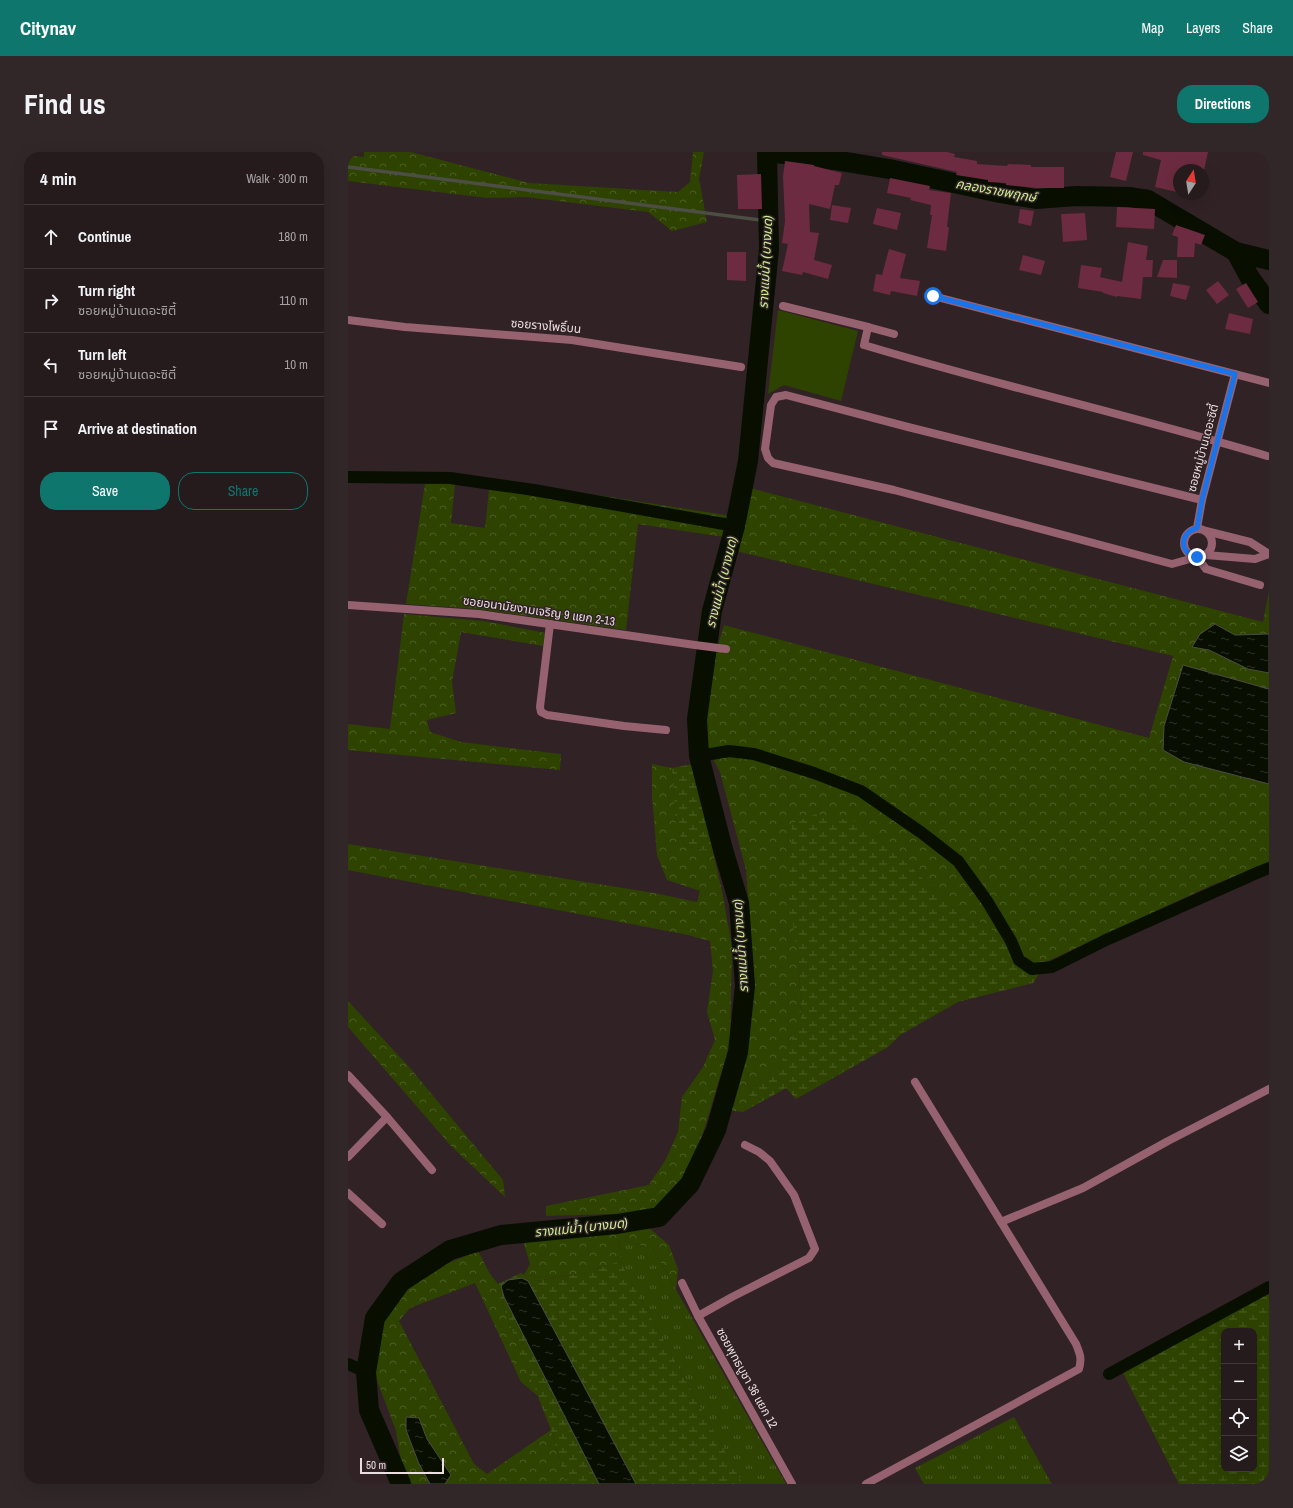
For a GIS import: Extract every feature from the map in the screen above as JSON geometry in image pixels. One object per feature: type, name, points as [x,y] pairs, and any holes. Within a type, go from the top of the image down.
[{"type":"street","points":[[933,296],[1269,383]]},
{"type":"street","points":[[783,306],[894,334]]},
{"type":"street","name":"ซอยรางโพธิ์บน","points":[[348,320],[405,327],[572,340],[741,367]]},
{"type":"street","points":[[868,327],[864,345],[1266,456]]},
{"type":"street","name":"ซอยหมู่บ้านเดอะซิตี้","points":[[1197,528],[1202,500],[1235,374]]},
{"type":"street","points":[[1202,500],[786,395],[776,397],[771,405],[765,449],[768,458],[773,463],[894,490],[1172,564],[1206,554],[1255,559],[1269,554]]},
{"type":"street","points":[[1260,585],[1206,569],[1197,557],[1188,553],[1184,545],[1185,536],[1188,532],[1197,528],[1250,542],[1269,554]]},
{"type":"street","points":[[1206,531],[1212,542],[1210,551],[1206,554]]},
{"type":"street","name":"ซอยอนามัยงามเจริญ 9 แยก 2-13","points":[[348,605],[479,614],[726,649]]},
{"type":"street","points":[[550,624],[540,707],[541,712],[546,715],[562,718],[666,730]]},
{"type":"street","points":[[348,1075],[387,1117],[432,1170]]},
{"type":"street","points":[[866,1484],[1078,1369],[1082,1361],[1076,1344],[915,1082]]},
{"type":"street","points":[[1001,1222],[1083,1188],[1156,1147],[1269,1089]]},
{"type":"street","points":[[348,1157],[387,1117]]},
{"type":"street","points":[[698,1316],[809,1258],[814,1249],[794,1195],[770,1161],[759,1152],[745,1145]]},
{"type":"street","points":[[348,1193],[382,1224]]},
{"type":"street","name":"ซอยพุทธบูชา 36 แยก 12","points":[[682,1283],[698,1316],[792,1484]]},
{"type":"green space","points":[[364,152],[411,152],[529,183],[678,192],[690,182],[693,152],[704,152],[699,179],[707,222],[672,231],[648,212],[525,197],[487,198],[348,181],[348,155],[364,157]]},
{"type":"green space","points":[[778,310],[858,331],[841,401],[784,385],[768,394]]},
{"type":"green space","points":[[496,479],[731,516],[724,537],[638,524],[626,630],[477,609],[406,604],[425,484],[455,484],[451,523],[485,528],[489,490]]},
{"type":"green space","points":[[750,488],[1263,622],[1269,591],[1269,634],[1235,635],[1215,624],[1192,646],[1209,650],[1248,669],[1269,673],[1269,689],[1183,665],[1184,762],[1269,784],[1269,864],[1212,885],[1048,961],[1025,959],[1005,939],[982,923],[964,919],[909,865],[859,822],[799,962],[801,1019],[780,1065],[752,1087],[743,1112],[726,1110],[735,1092],[755,986],[746,870],[720,772],[708,749],[706,709],[715,656],[724,625],[1149,738],[1173,656],[736,551]]},
{"type":"green space","points":[[404,614],[484,621],[545,633],[543,646],[461,632],[452,682],[456,713],[427,720],[430,732],[461,742],[561,754],[560,770],[348,750],[348,724],[390,729]]},
{"type":"green space","points":[[652,764],[672,768],[676,827],[685,846],[713,852],[732,947],[730,1044],[694,1162],[663,1205],[640,1213],[546,1216],[546,1206],[649,1185],[666,1159],[678,1132],[682,1097],[703,1067],[715,1040],[707,1012],[713,971],[710,941],[688,935],[348,870],[348,844],[654,893],[697,902],[700,891],[667,880],[657,855],[652,797]]},
{"type":"green space","points":[[693,764],[714,838],[713,852],[685,846],[676,827],[672,768]]},
{"type":"green space","points":[[816,814],[859,822],[909,865],[964,919],[982,923],[1005,939],[1025,959],[1048,961],[1033,983],[958,1002],[900,1035],[888,1047],[796,1099],[786,1088],[743,1112],[752,1087],[780,1065],[801,1019],[799,962],[788,894],[792,823]]},
{"type":"green space","points":[[348,1001],[410,1068],[503,1180],[505,1197],[451,1146],[348,1027]]},
{"type":"green space","points":[[649,1228],[669,1245],[678,1269],[676,1289],[653,1249],[630,1242],[618,1241],[620,1261],[589,1272],[536,1281],[524,1275],[530,1264],[523,1240]]},
{"type":"green space","points":[[618,1240],[653,1249],[786,1484],[743,1484],[620,1261]]},
{"type":"green space","points":[[478,1251],[490,1274],[498,1284],[499,1296],[538,1396],[521,1382],[475,1283],[410,1308],[399,1321],[474,1464],[487,1474],[551,1430],[566,1484],[445,1484],[451,1475],[427,1439],[419,1418],[406,1417],[406,1430],[419,1464],[430,1484],[405,1484],[396,1431],[371,1364],[375,1335],[403,1292],[441,1266]]},
{"type":"green space","points":[[620,1261],[743,1484],[636,1484],[528,1281],[501,1286],[504,1297],[599,1484],[566,1484],[551,1430],[499,1296],[498,1284],[521,1273],[537,1281],[589,1272]]},
{"type":"green space","points":[[1269,1292],[1269,1484],[1179,1484],[1121,1369]]},
{"type":"green space","points":[[1014,1417],[1052,1484],[924,1484],[915,1468]]},
{"type":"water","points":[[1215,624],[1235,635],[1269,634],[1269,673],[1248,669],[1209,650],[1192,647],[1200,634]]},
{"type":"water","points":[[1183,665],[1269,689],[1269,784],[1184,762],[1163,750],[1164,726]]},
{"type":"water","points":[[522,1278],[528,1281],[636,1484],[599,1484],[504,1297],[501,1286],[508,1280]]},
{"type":"water","points":[[406,1417],[419,1418],[427,1439],[451,1475],[445,1484],[430,1484],[419,1464],[406,1430]]},
{"type":"building","points":[[882,152],[947,152],[955,154],[954,157],[977,161],[977,164],[1064,167],[1064,188],[1037,188],[988,182],[988,180],[956,175],[957,172],[882,155]]},
{"type":"building","points":[[1116,152],[1133,152],[1126,181],[1110,177]]},
{"type":"building","points":[[1143,152],[1208,152],[1205,164],[1173,164],[1173,191],[1155,187],[1161,160],[1143,155]]},
{"type":"building","points":[[785,161],[814,165],[842,173],[839,185],[835,185],[830,209],[809,204],[810,232],[819,233],[814,260],[832,265],[828,279],[803,272],[802,275],[782,271],[788,244],[782,243],[785,221],[783,176]]},
{"type":"building","points":[[761,174],[762,209],[738,209],[737,175]]},
{"type":"building","points":[[890,178],[930,186],[929,190],[951,193],[946,251],[927,248],[932,215],[930,215],[931,205],[910,200],[911,198],[887,193]]},
{"type":"building","points":[[832,205],[851,208],[848,223],[830,220]]},
{"type":"building","points":[[1117,207],[1155,209],[1154,229],[1116,227]]},
{"type":"building","points":[[877,208],[901,213],[897,230],[873,224]]},
{"type":"building","points":[[1020,209],[1034,211],[1031,226],[1018,223]]},
{"type":"building","points":[[1085,213],[1087,240],[1063,242],[1061,214]]},
{"type":"building","points":[[1176,225],[1205,235],[1201,245],[1195,243],[1194,257],[1177,257],[1178,237],[1172,235]]},
{"type":"building","points":[[1128,242],[1148,246],[1146,260],[1153,260],[1152,277],[1143,277],[1141,299],[1117,297],[1103,292],[1078,288],[1081,265],[1102,268],[1100,277],[1122,282]]},
{"type":"building","points":[[889,249],[906,254],[900,278],[920,281],[917,296],[891,291],[890,295],[873,291],[876,274],[882,275]]},
{"type":"building","points":[[727,252],[746,252],[746,281],[727,280]]},
{"type":"building","points":[[1023,255],[1045,261],[1041,275],[1019,270]]},
{"type":"building","points":[[1163,260],[1177,260],[1177,278],[1157,277]]},
{"type":"building","points":[[1218,281],[1229,295],[1217,304],[1206,290]]},
{"type":"building","points":[[1173,283],[1190,286],[1186,300],[1170,296]]},
{"type":"building","points":[[1246,283],[1258,302],[1248,308],[1236,289]]},
{"type":"building","points":[[1229,313],[1253,319],[1250,334],[1225,329]]},
{"type":"waterway","name":"รางแม่น้ำ (บางมด)","points":[[401,1484],[369,1410],[366,1372],[375,1318],[401,1282],[450,1250],[501,1235],[617,1224],[659,1217],[690,1184],[716,1130],[738,1052],[745,986],[739,903],[722,846],[699,756],[697,719],[712,611],[735,526],[748,461],[769,249],[767,152],[834,160],[889,169],[1000,193],[1036,199],[1077,196],[1129,197],[1148,200],[1236,252],[1269,260]]},
{"type":"waterway","points":[[348,167],[768,221]]},
{"type":"waterway","name":"คลองราชพฤกษ์","points":[[1236,252],[1250,278],[1269,304]]},
{"type":"waterway","points":[[348,477],[450,478],[534,490],[735,526]]},
{"type":"waterway","points":[[699,756],[729,751],[754,754],[814,773],[861,791],[922,833],[958,861],[987,901],[1011,941],[1019,960],[1032,969],[1052,967],[1106,940],[1269,868]]},
{"type":"waterway","points":[[1109,1374],[1269,1287]]},
{"type":"waterway","points":[[348,1364],[366,1372]]},
{"type":"route","points":[[933,296],[1235,374],[1202,500],[1197,528],[1188,532],[1184,540],[1185,550],[1192,556],[1197,557]]}]
